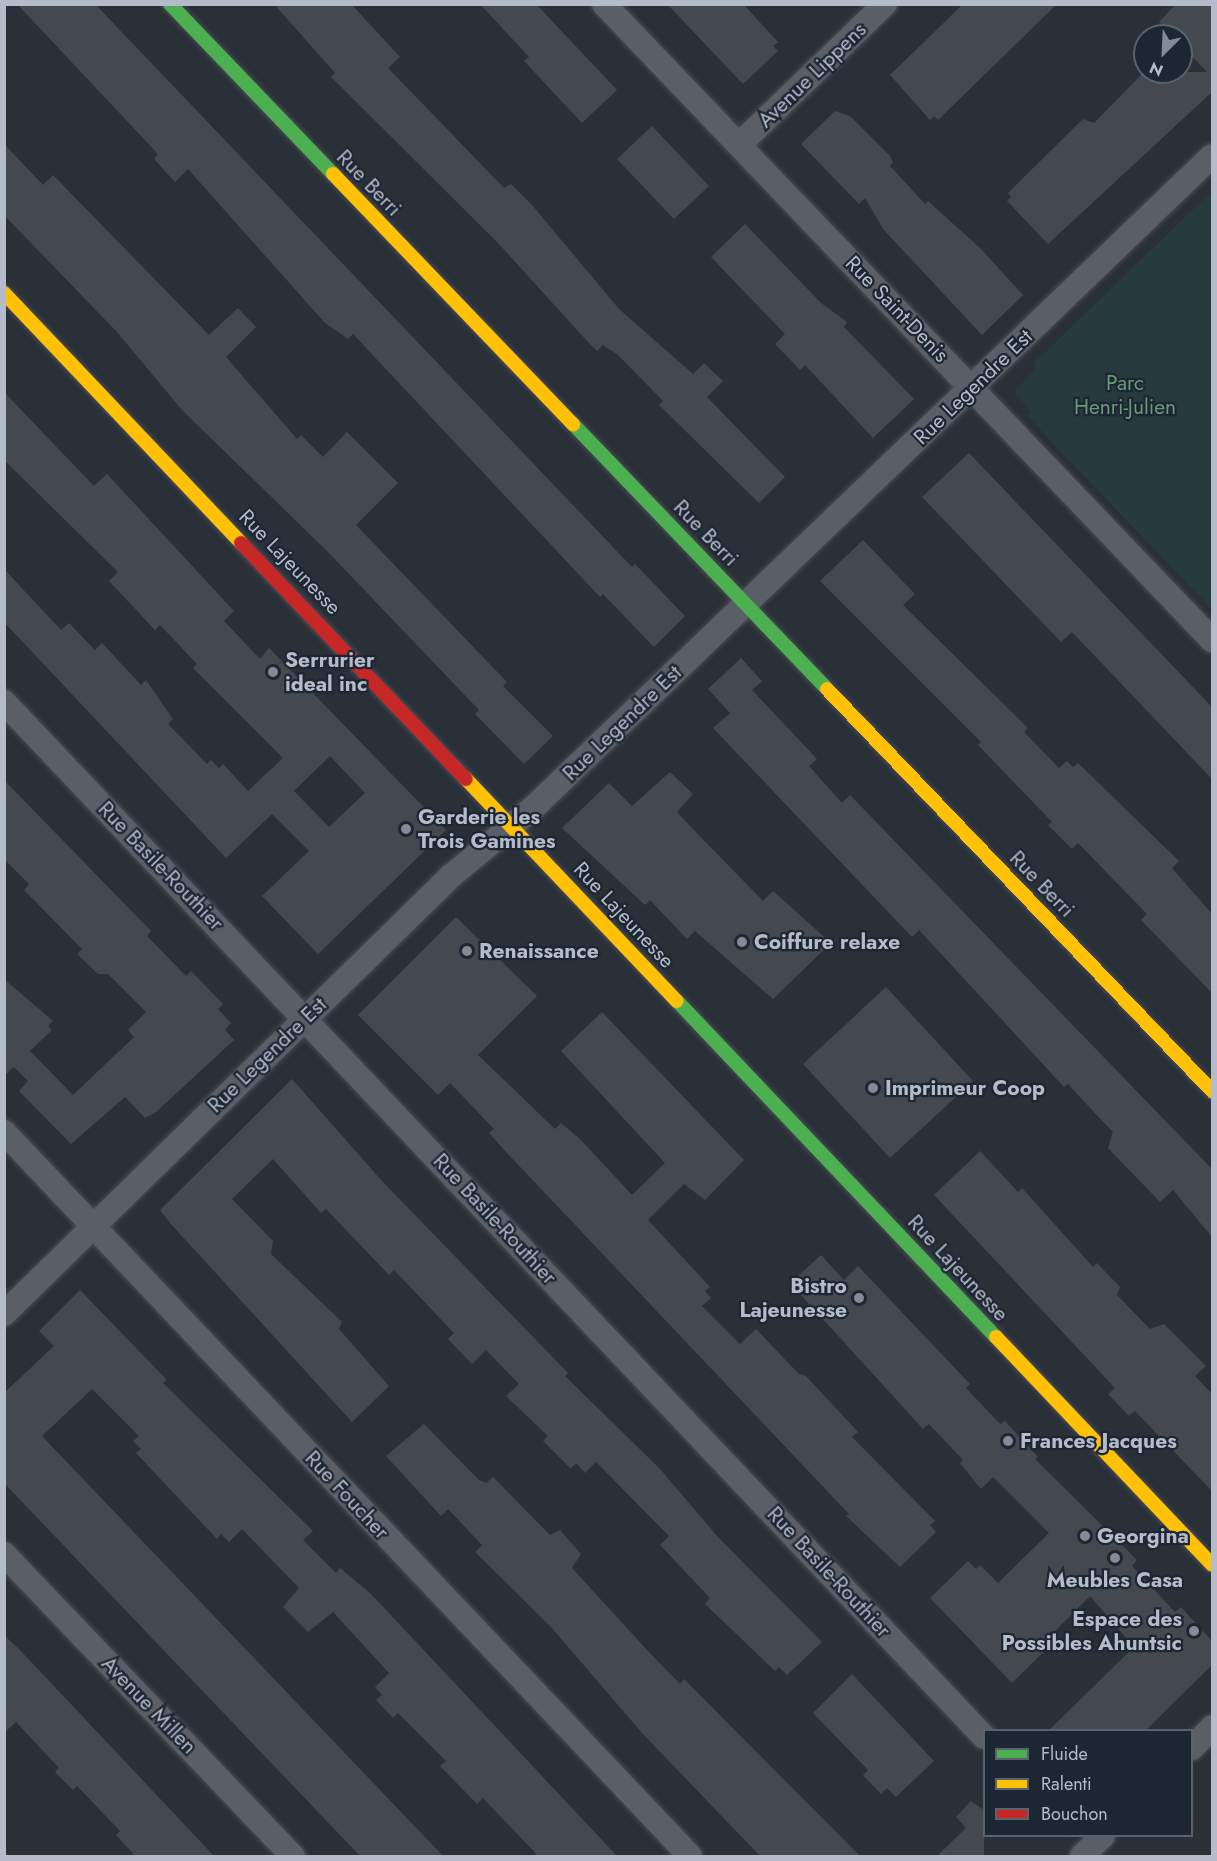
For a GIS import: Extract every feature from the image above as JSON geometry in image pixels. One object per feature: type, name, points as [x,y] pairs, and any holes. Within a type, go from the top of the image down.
[{"type":"main road","name":"Rue Berri","points":[[170,4],[1212,1091]]},
{"type":"main road","name":"Rue Lajeunesse","points":[[4,293],[1212,1565]]},
{"type":"street","name":"Rue Saint-Denis","points":[[604,4],[1212,640]]},
{"type":"street","name":"Avenue Lippens","points":[[739,145],[885,4]]},
{"type":"street","name":"Rue Legendre Est","points":[[4,1314],[452,876],[512,826],[746,605],[1212,156]]},
{"type":"street","name":"Rue Basile-Routhier","points":[[4,702],[983,1736]]},
{"type":"street","name":"Rue Foucher","points":[[4,1132],[690,1857]]},
{"type":"street","name":"Avenue Millen","points":[[4,1554],[293,1857]]},
{"type":"street","points":[[1193,1746],[1212,1727]]},
{"type":"green space","name":"Parc Henri-Julien","points":[[1212,191],[1212,610],[1027,416],[1031,412],[1014,392],[1036,368],[1034,363]]},
{"type":"building","points":[[17,4],[95,4],[632,567],[635,564],[685,616],[654,647],[603,594],[600,597],[353,334],[348,339],[325,323],[188,169],[175,182],[154,159],[158,154]]},
{"type":"building","points":[[274,4],[351,4],[400,57],[388,68],[504,188],[511,184],[532,205],[619,309],[693,374],[704,363],[723,381],[707,397],[785,477],[759,503],[659,405],[663,401],[618,355],[603,345],[597,351],[587,341],[497,242],[331,77],[335,73]]},
{"type":"building","points":[[480,4],[536,4],[617,90],[582,123],[524,61],[529,57]]},
{"type":"building","points":[[667,4],[743,4],[778,42],[773,46],[778,51],[743,84]]},
{"type":"building","points":[[963,4],[1057,4],[938,120],[934,116],[930,120],[890,75]]},
{"type":"building","points":[[1176,4],[1212,4],[1212,92],[1048,244],[1007,201],[1011,197],[1008,193],[1083,119],[1094,123],[1133,83],[1193,84],[1193,72],[1207,72],[1193,57],[1193,24],[1161,24],[1159,22]]},
{"type":"building","points":[[835,111],[850,116],[890,156],[893,162],[890,166],[925,204],[928,201],[981,249],[1023,295],[982,335],[883,229],[865,198],[859,204],[801,144]]},
{"type":"building","points":[[652,126],[709,186],[674,219],[617,159]]},
{"type":"building","points":[[4,144],[43,185],[53,175],[209,335],[238,308],[256,327],[226,357],[297,439],[301,435],[323,457],[347,432],[398,483],[356,525],[507,682],[503,686],[553,736],[524,764],[475,714],[479,710],[328,552],[182,410],[117,332],[4,215]]},
{"type":"building","points":[[745,224],[821,303],[847,322],[844,327],[914,399],[873,438],[805,365],[800,370],[775,344],[785,334],[711,257]]},
{"type":"building","points":[[4,392],[94,486],[107,474],[234,611],[224,621],[260,659],[269,648],[446,830],[318,954],[262,896],[309,851],[272,814],[226,858],[4,622],[4,569],[61,630],[69,623],[95,650],[102,643],[141,685],[146,680],[173,719],[168,724],[207,764],[211,760],[219,768],[223,764],[248,791],[283,758],[193,668],[197,664],[160,625],[155,630],[109,581],[118,572],[4,460]],"holes":[[[330,756],[365,793],[329,827],[294,791]]]},
{"type":"building","points":[[969,453],[1212,707],[1212,779],[1072,632],[1061,642],[922,497]]},
{"type":"building","points":[[863,540],[915,594],[903,605],[1028,728],[1024,732],[1059,768],[1067,761],[1073,767],[1078,763],[1179,861],[1172,868],[1212,914],[1212,993],[1141,920],[1147,914],[1078,843],[1072,849],[1048,825],[1052,822],[978,745],[981,742],[820,581]]},
{"type":"building","points":[[741,658],[762,681],[752,690],[817,759],[809,766],[842,803],[850,795],[1212,1169],[1212,1237],[1173,1190],[1160,1202],[1108,1148],[1113,1132],[1068,1084],[1064,1087],[919,930],[912,937],[713,728],[730,713],[708,689]]},
{"type":"building","points":[[670,772],[693,794],[677,812],[688,824],[763,901],[773,891],[831,943],[773,999],[695,931],[687,939],[650,900],[645,905],[562,828],[609,783],[632,806]]},
{"type":"building","points":[[4,780],[151,931],[147,936],[186,976],[191,971],[223,1004],[218,1009],[231,1023],[225,1030],[234,1040],[156,1112],[145,1118],[125,1097],[71,1144],[19,1091],[28,1081],[14,1067],[4,1076],[4,979],[53,1021],[48,1026],[52,1030],[30,1051],[73,1095],[134,1037],[128,1030],[146,1012],[108,974],[98,974],[77,954],[82,949],[24,890],[29,884],[4,859]]},
{"type":"building","points":[[456,917],[537,996],[478,1055],[555,1129],[561,1123],[581,1140],[632,1195],[665,1163],[561,1051],[602,1012],[744,1160],[705,1200],[684,1184],[648,1220],[710,1287],[705,1291],[711,1298],[702,1306],[740,1344],[756,1329],[799,1374],[806,1376],[858,1432],[852,1437],[935,1521],[930,1525],[936,1532],[900,1567],[846,1516],[849,1514],[506,1152],[489,1133],[494,1129],[450,1083],[438,1095],[358,1015]]},
{"type":"building","points":[[886,987],[973,1081],[890,1158],[803,1064]]},
{"type":"building","points":[[292,1079],[382,1181],[568,1373],[565,1376],[660,1469],[718,1537],[822,1642],[787,1675],[779,1667],[775,1671],[705,1604],[710,1598],[660,1545],[669,1536],[596,1462],[585,1473],[576,1463],[571,1469],[543,1441],[548,1436],[506,1396],[519,1384],[486,1350],[472,1364],[448,1339],[454,1333],[394,1270],[389,1275],[326,1209],[321,1213],[273,1159],[232,1199],[273,1241],[271,1254],[342,1322],[339,1329],[389,1386],[352,1422],[170,1223],[160,1210]]},
{"type":"building","points":[[980,1151],[1018,1192],[1022,1188],[1093,1267],[1097,1263],[1120,1287],[1117,1295],[1150,1329],[1164,1324],[1206,1366],[1195,1376],[1212,1394],[1212,1491],[1135,1411],[1129,1416],[1108,1394],[1115,1388],[934,1195]]},
{"type":"building","points":[[821,1255],[844,1280],[858,1266],[970,1384],[966,1388],[1000,1424],[1005,1421],[1038,1457],[1035,1459],[1137,1560],[1132,1566],[1175,1612],[1181,1607],[1212,1641],[1212,1665],[1147,1729],[1050,1729],[1134,1647],[1090,1596],[1054,1632],[1054,1642],[1012,1683],[930,1598],[968,1561],[976,1569],[980,1565],[998,1583],[1049,1533],[993,1477],[981,1489],[960,1463],[963,1460],[929,1424],[923,1429],[790,1283]]},
{"type":"building","points":[[80,1290],[167,1380],[163,1383],[313,1531],[303,1540],[336,1573],[340,1568],[371,1594],[618,1857],[539,1857],[483,1798],[477,1804],[440,1766],[446,1761],[398,1713],[393,1718],[376,1700],[382,1695],[375,1687],[389,1673],[333,1612],[308,1632],[283,1607],[299,1588],[242,1529],[229,1542],[221,1534],[217,1539],[136,1453],[141,1449],[133,1441],[139,1436],[92,1389],[42,1436],[444,1857],[361,1857],[4,1483],[4,1393],[54,1346],[39,1331]]},
{"type":"building","points":[[424,1424],[479,1480],[486,1483],[493,1477],[550,1535],[560,1530],[581,1554],[572,1568],[647,1650],[680,1684],[684,1679],[861,1857],[761,1857],[642,1733],[551,1627],[475,1552],[482,1545],[448,1509],[441,1516],[386,1456]]},
{"type":"building","points":[[4,1635],[215,1857],[136,1857],[116,1835],[120,1831],[77,1786],[73,1790],[55,1772],[59,1768],[16,1722],[4,1733]]},
{"type":"building","points":[[852,1674],[934,1761],[896,1797],[887,1788],[881,1794],[863,1775],[868,1770],[813,1713]]},
{"type":"building","points":[[971,1801],[983,1809],[984,1857],[936,1857],[966,1828],[956,1817]]},
{"type":"traffic: fast","points":[[170,4],[333,174]]},
{"type":"traffic: fast","points":[[573,424],[827,689]]},
{"type":"traffic: fast","points":[[677,1001],[996,1337]]},
{"type":"traffic: slow","points":[[333,174],[573,424]]},
{"type":"traffic: slow","points":[[4,293],[241,543]]},
{"type":"traffic: slow","points":[[827,689],[1212,1091]]},
{"type":"traffic: slow","points":[[466,779],[677,1001]]},
{"type":"traffic: slow","points":[[996,1337],[1212,1565]]},
{"type":"traffic: jam","points":[[241,543],[466,779]]},
{"type":"place","name":"Serrurier ideal inc","points":[[273,672]]},
{"type":"place","name":"Garderie les Trois Gamines","points":[[406,829]]},
{"type":"place","name":"Coiffure relaxe","points":[[742,942]]},
{"type":"place","name":"Renaissance","points":[[467,951]]},
{"type":"place","name":"Imprimeur Coop","points":[[873,1088]]},
{"type":"place","name":"Bistro Lajeunesse","points":[[859,1298]]},
{"type":"place","name":"Frances Jacques","points":[[1008,1441]]},
{"type":"place","name":"Georgina","points":[[1085,1536]]},
{"type":"place","name":"Meubles Casa","points":[[1115,1558]]},
{"type":"place","name":"Espace des Possibles Ahuntsic","points":[[1194,1631]]}]
